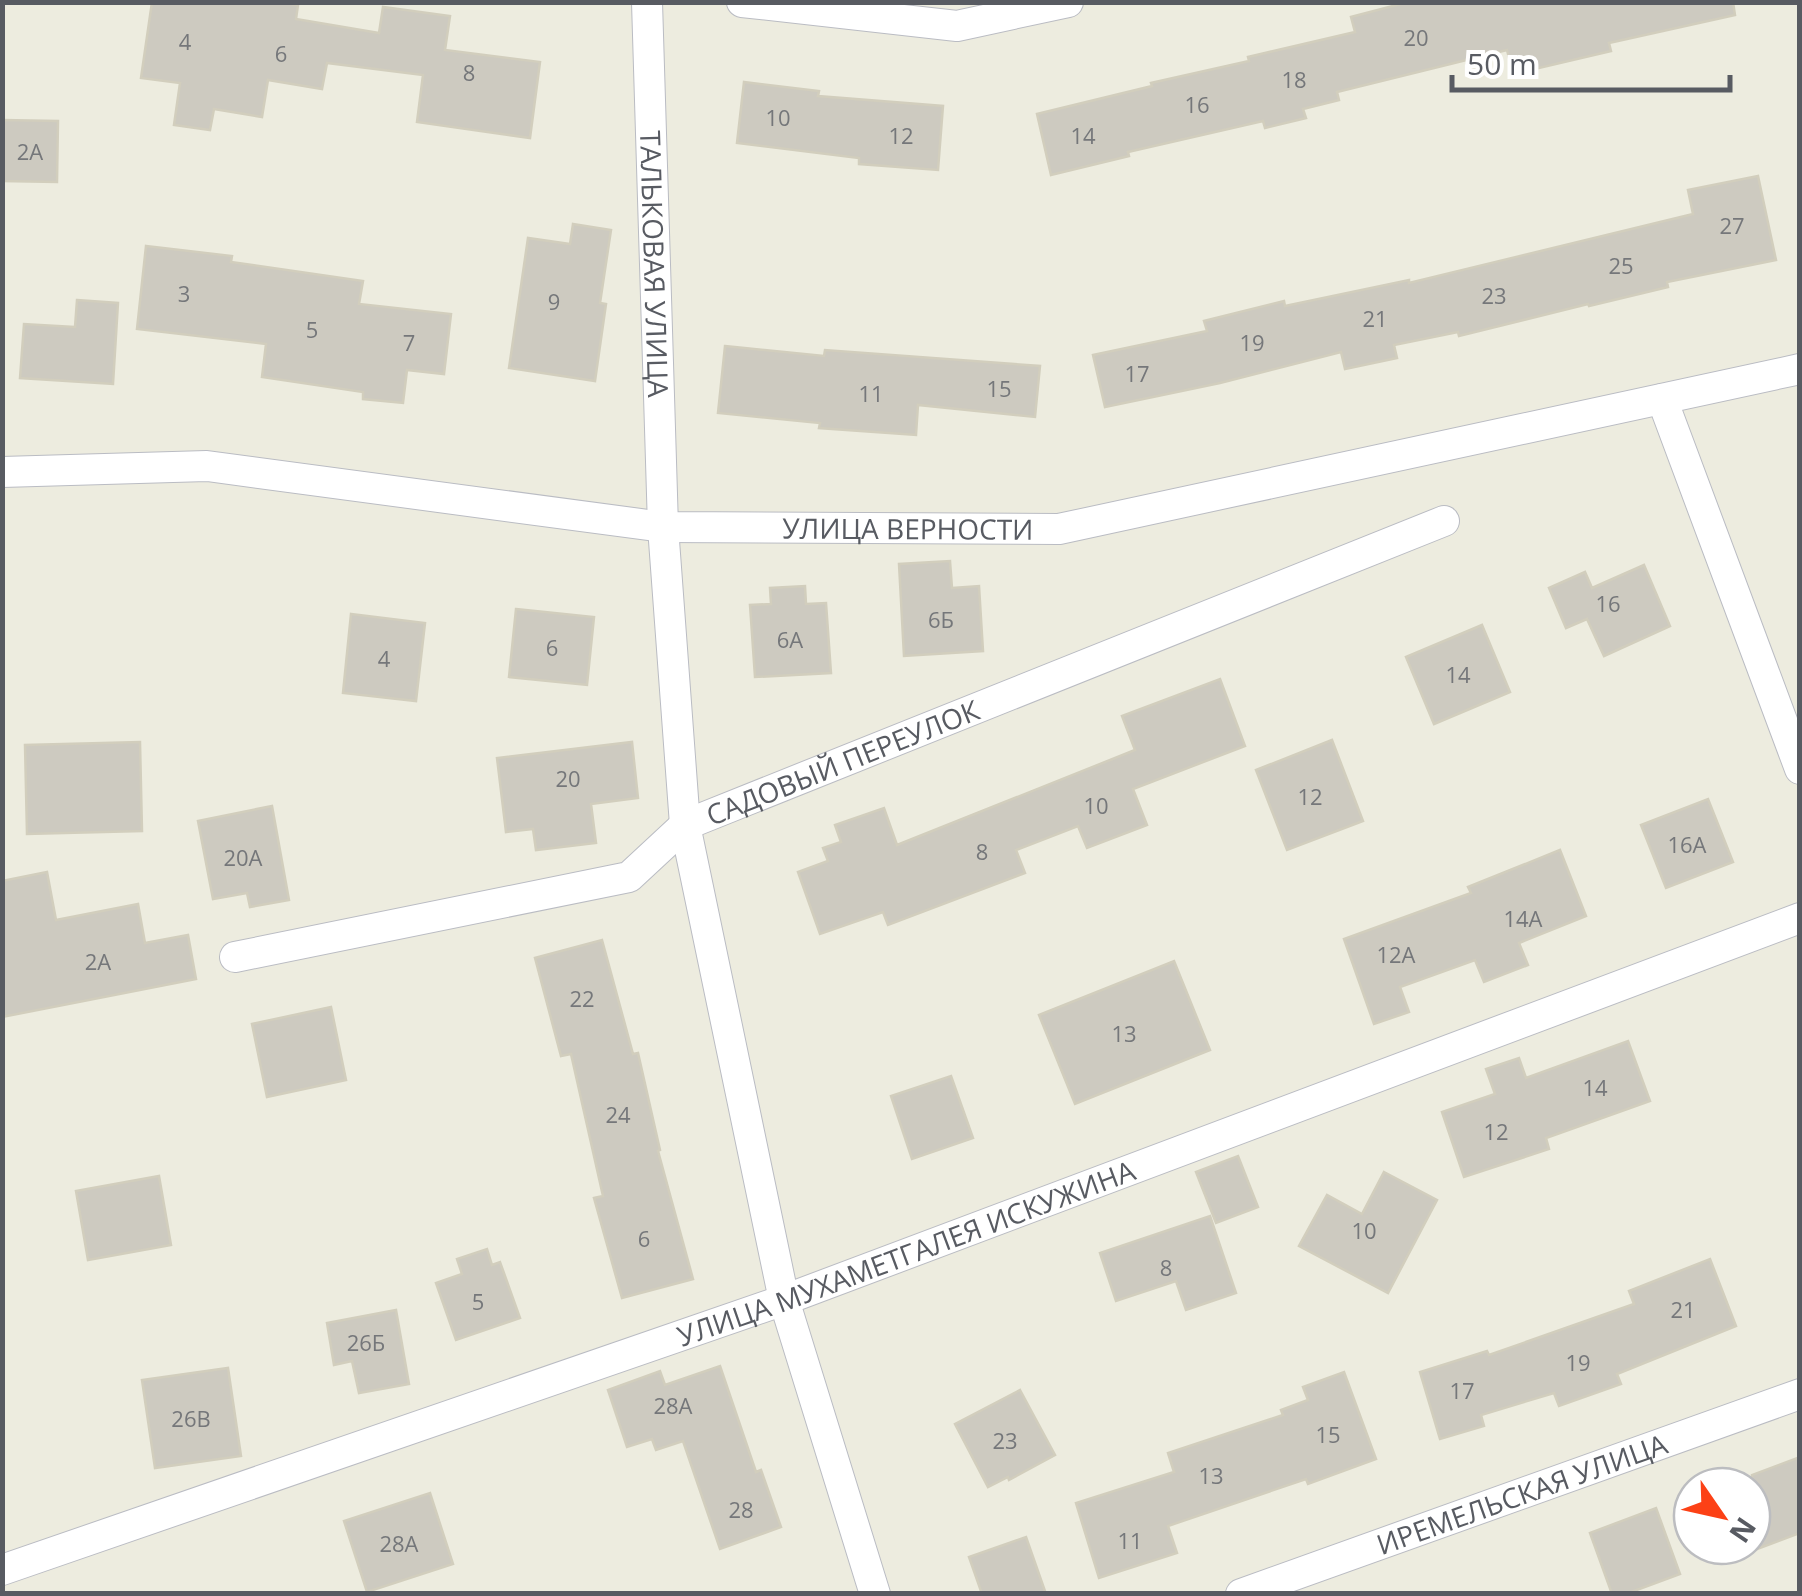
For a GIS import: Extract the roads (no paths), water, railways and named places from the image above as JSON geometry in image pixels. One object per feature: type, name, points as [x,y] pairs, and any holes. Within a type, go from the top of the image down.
[{"type":"street","name":"ТАЛЬКОВАЯ УЛИЦА","points":[[647,2],[663,526],[685,825],[784,1300],[875,1594]]},
{"type":"street","points":[[742,2],[957,26],[1068,2]]},
{"type":"street","name":"УЛИЦА ВЕРНОСТИ","points":[[2,472],[207,466],[663,526],[1059,529],[1800,369]]},
{"type":"street","points":[[1662,398],[1800,770]]},
{"type":"street","name":"САДОВЫЙ ПЕРЕУЛОК","points":[[236,957],[628,877],[685,825],[1444,521]]},
{"type":"street","name":"УЛИЦА МУХАМЕТГАЛЕЯ ИСКУЖИНА","points":[[2,1570],[784,1300],[1800,918]]},
{"type":"street","name":"ИРЕМЕЛЬСКАЯ УЛИЦА","points":[[1241,1594],[1800,1394]]}]
